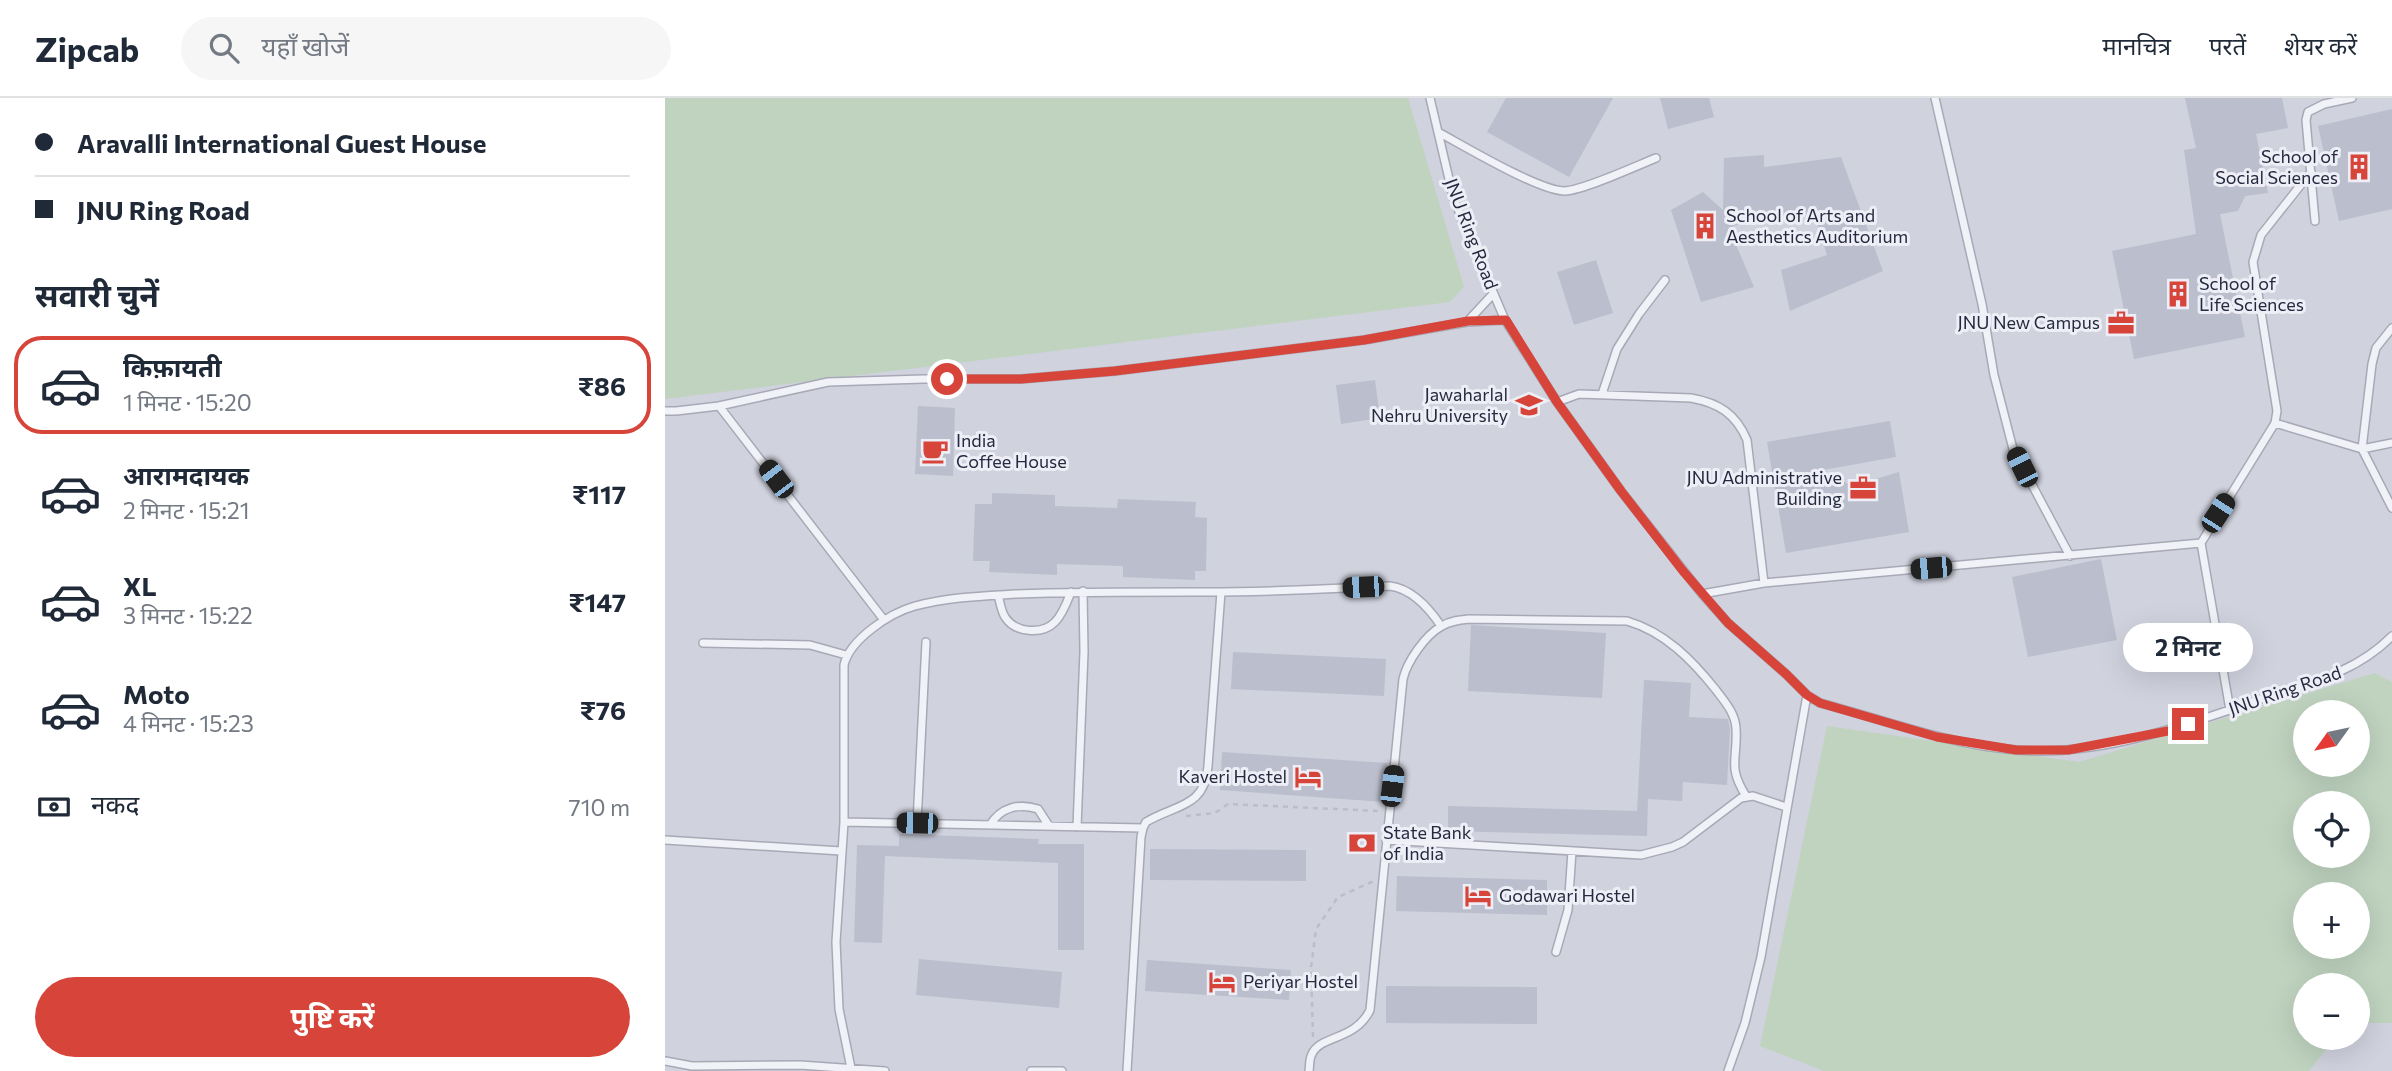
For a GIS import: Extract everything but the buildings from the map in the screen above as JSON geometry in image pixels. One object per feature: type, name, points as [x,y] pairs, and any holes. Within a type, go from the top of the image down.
[{"type":"lane","name":"JNU Ring Road","points":[[1430,98],[1453,196],[1493,294],[1557,402],[1621,491],[1702,594],[1728,623],[1807,695],[1820,703],[1937,737],[2016,750],[2060,751],[2168,731],[2341,672],[2379,650],[2392,636]]},
{"type":"lane","points":[[1935,98],[1982,304],[1994,375],[2013,449],[2070,556]]},
{"type":"lane","points":[[2315,221],[2306,120],[2308,112],[2324,104],[2352,98]]},
{"type":"lane","points":[[1438,132],[1531,181],[1555,190],[1567,191],[1581,187],[1656,158]]},
{"type":"lane","points":[[2230,710],[2201,543],[2275,423],[2277,411],[2253,262],[2261,235],[2311,172]]},
{"type":"lane","points":[[1602,394],[1617,349],[1665,280]]},
{"type":"lane","points":[[1468,321],[1493,294]]},
{"type":"lane","points":[[665,411],[719,406],[828,382],[1021,379],[1115,371],[1364,340],[1468,321],[1506,320]]},
{"type":"lane","points":[[2392,328],[2376,348],[2372,364],[2362,449],[2392,508]]},
{"type":"lane","points":[[1557,402],[1579,394],[1691,398],[1709,401],[1728,411],[1741,426],[1747,440],[1764,583]]},
{"type":"lane","points":[[719,406],[884,620]]},
{"type":"lane","points":[[2275,423],[2362,449],[2392,443]]},
{"type":"lane","points":[[1702,594],[1764,583],[2201,543]]},
{"type":"lane","points":[[851,1068],[839,1009],[836,942],[844,822],[844,665],[846,655],[852,647],[884,620],[900,611],[961,597],[1083,591],[1221,592],[1400,588],[1418,600],[1441,626]]},
{"type":"lane","points":[[1077,827],[1084,652],[1083,591]]},
{"type":"lane","points":[[998,595],[1004,615],[1010,624],[1025,631],[1038,630],[1054,623],[1071,592]]},
{"type":"lane","points":[[844,822],[1143,828],[1154,818],[1187,804],[1197,797],[1204,787],[1208,766],[1221,592]]},
{"type":"lane","points":[[1309,1071],[1313,1050],[1355,1030],[1366,1019],[1370,1010],[1405,668],[1420,647],[1441,626],[1454,620],[1469,619],[1627,621],[1650,630],[1692,660],[1731,709],[1736,728],[1734,775],[1746,796]]},
{"type":"lane","points":[[917,823],[926,642]]},
{"type":"lane","points":[[703,643],[810,645],[846,655]]},
{"type":"lane","points":[[1728,1071],[1745,1023],[1761,957],[1807,695]]},
{"type":"lane","points":[[1386,840],[1641,855],[1672,848],[1746,796],[1786,807]]},
{"type":"lane","points":[[991,825],[1005,810],[1022,806],[1038,809],[1048,826]]},
{"type":"lane","points":[[1127,1071],[1143,828]]},
{"type":"lane","points":[[665,840],[841,851]]},
{"type":"lane","points":[[1556,951],[1568,910],[1572,851]]},
{"type":"lane","points":[[665,1061],[692,1068],[800,1065],[885,1071]]},
{"type":"lane","points":[[1031,1071],[1062,1071]]},
{"type":"path","points":[[1178,816],[1215,813],[1228,804],[1389,811]]},
{"type":"path","points":[[1313,1050],[1311,968],[1316,929],[1338,897],[1383,877]]},
{"type":"shaded area","name":"Jawaharlal Nehru University","points":[[665,98],[2392,98],[2392,1071],[665,1071]]},
{"type":"green space","points":[[665,98],[1408,98],[1464,287],[1450,302],[665,399]]},
{"type":"green space","points":[[2375,673],[2392,682],[2392,1023],[2370,1023],[2370,973],[2293,973],[2293,1050],[2326,1050],[2309,1071],[1824,1071],[1760,1046],[1827,726],[2079,762]]},
{"type":"place","name":"School of Social Sciences","points":[[2359,167]]},
{"type":"place","name":"School of Arts and Aesthetics Auditorium","points":[[1705,226]]},
{"type":"place","name":"School of Life Sciences","points":[[2178,294]]},
{"type":"place","name":"JNU New Campus","points":[[2121,323]]},
{"type":"place","name":"Jawaharlal Nehru University","points":[[1529,405]]},
{"type":"place","name":"India Coffee House","points":[[935,451]]},
{"type":"place","name":"JNU Administrative Building","points":[[1863,488]]},
{"type":"place","name":"Kaveri Hostel","points":[[1308,777]]},
{"type":"place","name":"State Bank of India","points":[[1362,843]]},
{"type":"place","name":"Godawari Hostel","points":[[1478,896]]},
{"type":"place","name":"Periyar Hostel","points":[[1222,982]]},
{"type":"route","points":[[947,379],[1021,379],[1115,371],[1364,340],[1468,321],[1506,320],[1557,402],[1683,571],[1728,623],[1807,695],[1820,703],[1937,737],[2016,750],[2068,750],[2168,731],[2188,724]]}]
